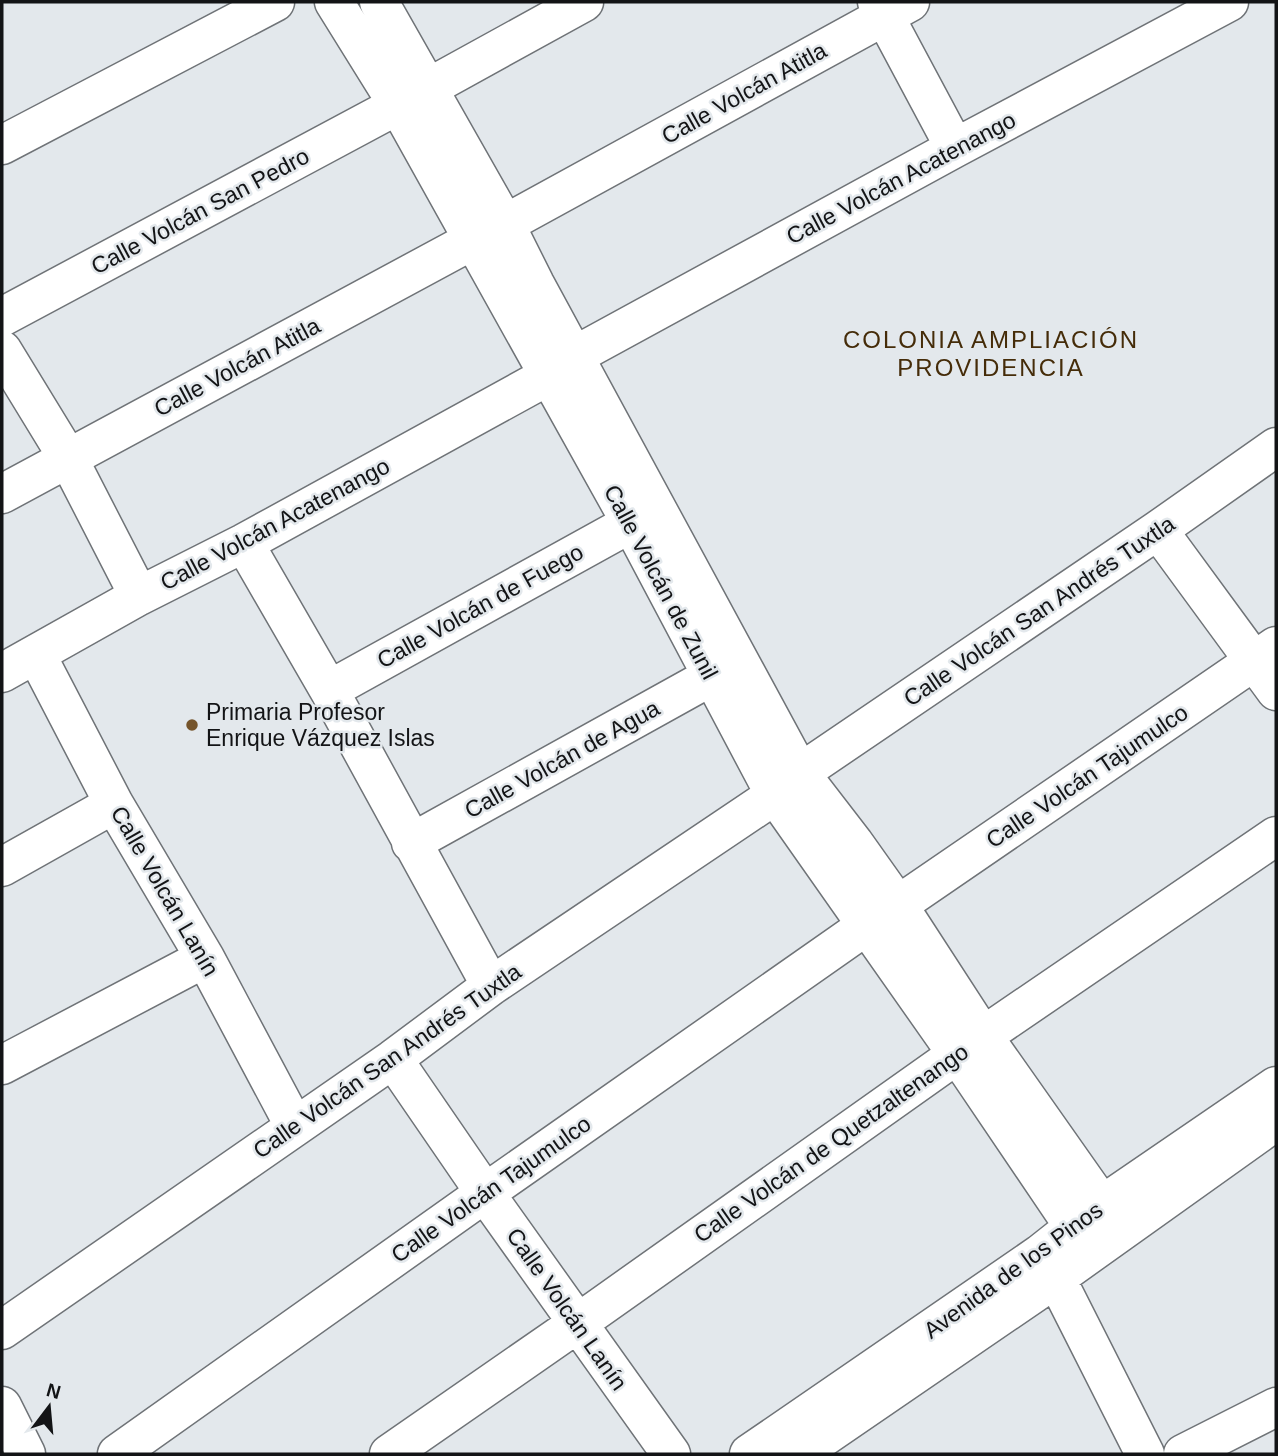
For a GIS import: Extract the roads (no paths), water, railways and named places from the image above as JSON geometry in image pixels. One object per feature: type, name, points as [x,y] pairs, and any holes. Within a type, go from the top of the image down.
[{"type":"street","points":[[2,145],[275,2]]},
{"type":"street","name":"Calle Volcán de Zunil","points":[[334,2],[413,97]]},
{"type":"street","name":"Calle Volcán de Zunil","points":[[379,2],[413,97],[788,784],[823,866],[866,926],[970,1045],[1097,1229]]},
{"type":"street","name":"Calle Volcán San Pedro","points":[[2,317],[413,97],[584,2]]},
{"type":"street","name":"Calle Volcán Acatenango","points":[[2,673],[139,596],[244,543],[955,148],[1229,2]]},
{"type":"street","points":[[891,6],[955,148]]},
{"type":"street","name":"Calle Volcán Atitla","points":[[2,494],[489,232],[891,6]]},
{"type":"street","points":[[2,350],[68,458],[139,596]]},
{"type":"street","name":"Calle Volcán de Zunil","points":[[561,366],[631,523],[712,676],[788,784],[854,843],[898,905],[970,1045]]},
{"type":"street","name":"Calle Volcán San Andrés Tuxtla","points":[[2,1330],[393,1059],[491,986],[1276,447]]},
{"type":"street","name":"Calle Volcán de Fuego","points":[[328,690],[631,523]]},
{"type":"street","points":[[1158,530],[1269,666]]},
{"type":"street","points":[[244,543],[491,986]]},
{"type":"street","name":"Calle Volcán Lanín","points":[[36,654],[114,804],[205,958],[295,1127]]},
{"type":"street","name":"Calle Volcán Tajumulco","points":[[898,905],[1269,666]]},
{"type":"street","name":"Calle Volcán de Agua","points":[[411,843],[712,676]]},
{"type":"street","points":[[2,867],[114,804]]},
{"type":"street","name":"Calle Volcán de Quetzaltenango","points":[[389,1454],[970,1045],[1276,836]]},
{"type":"street","points":[[823,866],[854,843]]},
{"type":"street","name":"Calle Volcán Tajumulco","points":[[117,1454],[866,926]]},
{"type":"street","points":[[2,1065],[205,958]]},
{"type":"street","name":"Calle Volcán Lanín","points":[[393,1059],[671,1454]]},
{"type":"street","name":"Avenida de los Pinos","points":[[799,1454],[1097,1229],[1276,1086]]},
{"type":"street","name":"Avenida de los Pinos","points":[[1097,1229],[1276,1121]]},
{"type":"street","points":[[1048,1266],[1145,1454]]},
{"type":"street","name":"Avenida de los Pinos","points":[[749,1454],[1048,1266]]},
{"type":"street","points":[[2,1406],[26,1454]]},
{"type":"street","points":[[1183,1454],[1276,1407]]},
{"type":"street","points":[[2,1445],[7,1454]]},
{"type":"place","name":"Primaria Profesor Enrique Vázquez Islas","points":[[192,725]]},
{"type":"district","name":"COLONIA AMPLIACIÓN PROVIDENCIA","points":[[991,354]]}]
